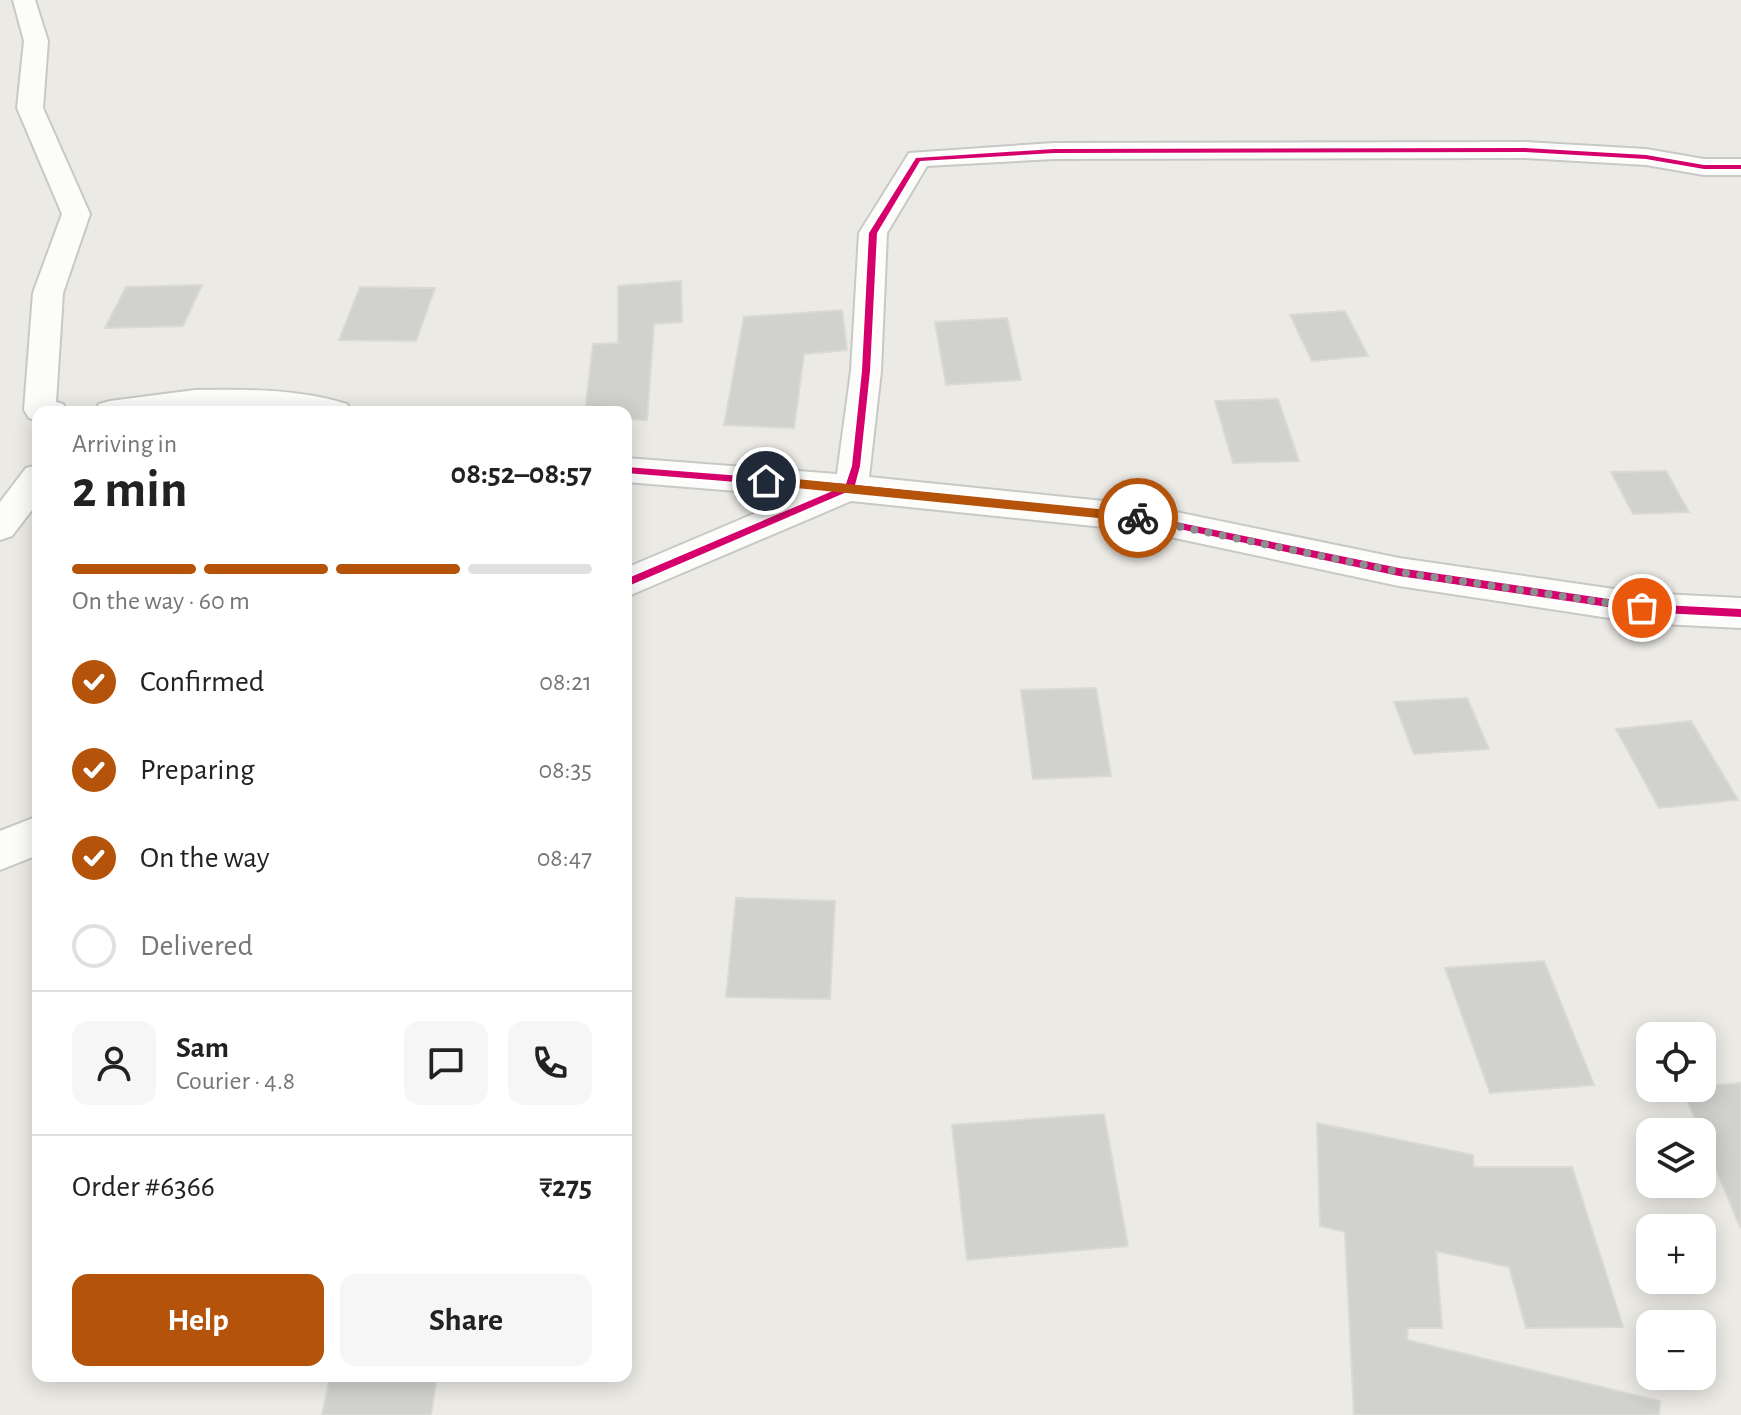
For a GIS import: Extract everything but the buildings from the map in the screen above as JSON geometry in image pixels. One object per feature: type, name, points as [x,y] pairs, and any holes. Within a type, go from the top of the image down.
[{"type":"street","points":[[24,0],[36,41],[30,108],[76,214],[48,293],[40,406]]},
{"type":"street","points":[[850,487],[856,466],[866,371],[873,233],[918,159],[1054,151],[1525,150],[1646,157],[1704,167],[1741,167]]},
{"type":"street","points":[[138,406],[157,402],[288,403],[304,406]]},
{"type":"street","points":[[632,470],[850,487],[1142,518],[1399,572],[1642,608],[1741,613]]},
{"type":"street","points":[[0,527],[32,485]]},
{"type":"street","points":[[632,580],[850,487]]},
{"type":"street","points":[[0,851],[32,838]]},
{"type":"cycle path","points":[[632,580],[850,487],[856,466],[866,371],[873,233],[918,159],[1054,151],[1525,150],[1646,157],[1704,167],[1741,167]]},
{"type":"cycle path","points":[[632,470],[903,492],[1142,518],[1399,572],[1642,608],[1741,613]]},
{"type":"way so far","points":[[1138,518],[1399,572],[1642,608]]},
{"type":"route","points":[[766,481],[903,492],[1138,518]]}]
